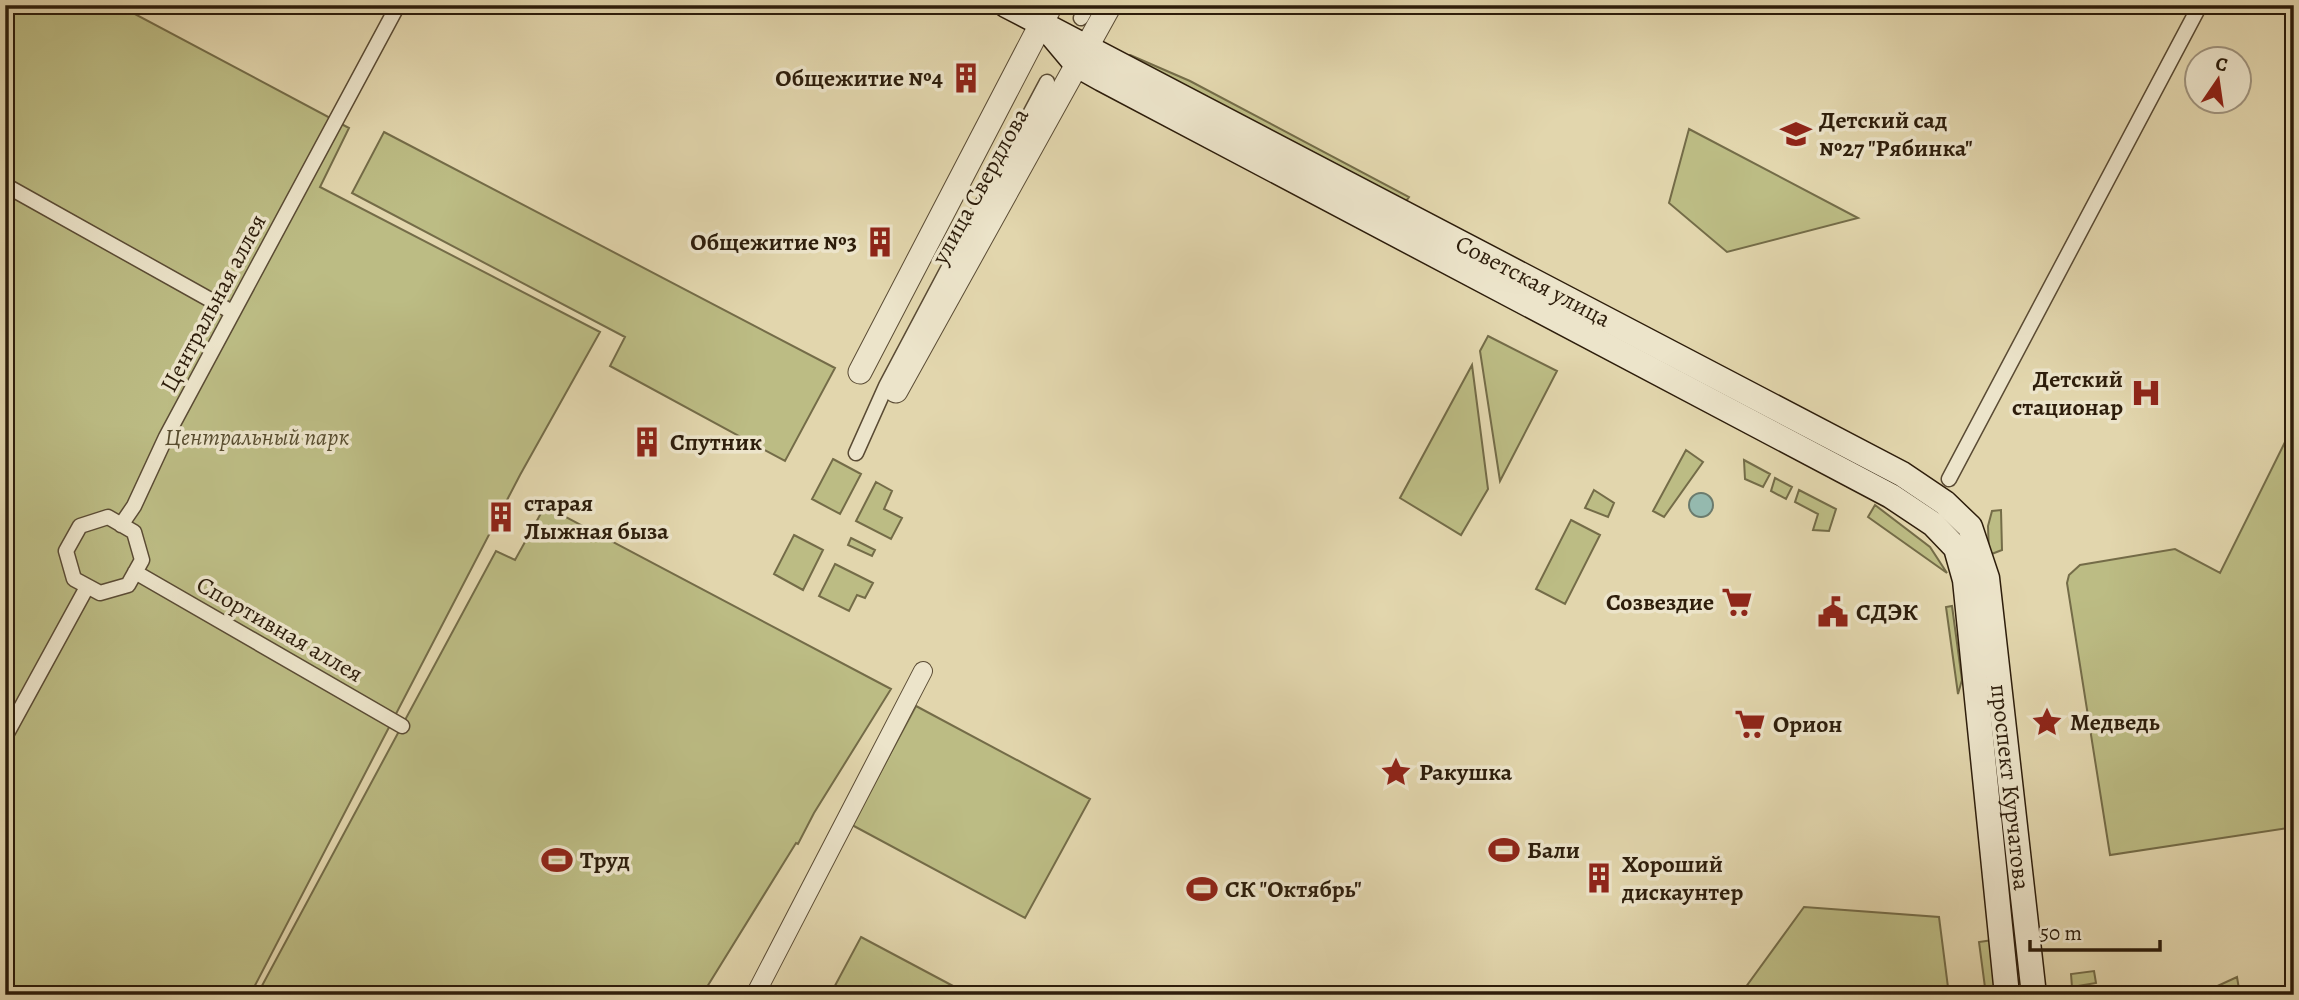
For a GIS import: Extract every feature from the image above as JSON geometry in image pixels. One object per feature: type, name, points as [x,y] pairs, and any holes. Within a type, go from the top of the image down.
[{"type":"main road","name":"Советская улица","points":[[1006,5],[1046,14],[1082,56],[1891,496],[1933,524],[1956,548],[1976,579]]},
{"type":"main road","name":"Советская улица","points":[[1082,56],[1902,474],[1975,522],[1976,579]]},
{"type":"main road","points":[[1891,496],[1902,474]]},
{"type":"main road","points":[[1943,534],[1975,522]]},
{"type":"main road","name":"проспект Курчатова","points":[[1976,579],[2024,901],[2034,995]]},
{"type":"main road","name":"проспект Курчатова","points":[[1976,579],[1996,904],[2007,995]]},
{"type":"main road","points":[[1996,904],[2024,901]]},
{"type":"street","name":"Центральная аллея","points":[[121,525],[134,506],[166,437],[398,5]]},
{"type":"street","name":"улица Свердлова","points":[[896,391],[1110,5]]},
{"type":"street","points":[[1949,479],[2200,5]]},
{"type":"street","name":"улица Свердлова","points":[[860,372],[1021,67],[1046,14]]},
{"type":"street","points":[[856,453],[886,386],[1046,82]]},
{"type":"street","points":[[5,184],[232,312]]},
{"type":"street","points":[[108,517],[121,525],[134,532],[142,560],[128,585],[100,593],[74,579],[66,551],[80,526],[108,517]]},
{"type":"street","name":"Спортивная аллея","points":[[135,572],[402,726]]},
{"type":"street","points":[[5,737],[87,587]]},
{"type":"street","points":[[755,995],[923,671]]},
{"type":"green space","name":"Центральный парк","points":[[5,5],[118,5],[349,128],[320,187],[600,332],[520,475],[250,995],[5,995]]},
{"type":"green space","points":[[1130,55],[1190,81],[1409,197],[1404,204],[1124,57]]},
{"type":"green space","points":[[1689,129],[1858,218],[1727,252],[1669,203]]},
{"type":"green space","points":[[384,132],[835,368],[785,461],[610,366],[625,337],[352,193]]},
{"type":"green space","points":[[1488,336],[1557,371],[1500,481],[1480,351]]},
{"type":"green space","points":[[1472,365],[1488,489],[1461,535],[1400,498]]},
{"type":"green space","points":[[2294,424],[2294,827],[2110,855],[2067,583],[2069,575],[2080,565],[2175,549],[2220,573]]},
{"type":"green space","points":[[1686,450],[1703,462],[1664,517],[1653,511]]},
{"type":"green space","points":[[833,459],[861,474],[840,514],[812,499]]},
{"type":"green space","points":[[1744,460],[1770,474],[1763,487],[1745,479]]},
{"type":"green space","points":[[1775,478],[1792,487],[1786,499],[1771,491]]},
{"type":"green space","points":[[876,482],[892,491],[884,509],[902,518],[891,539],[856,521]]},
{"type":"green space","points":[[1594,490],[1614,503],[1608,517],[1585,508]]},
{"type":"green space","points":[[1799,490],[1836,509],[1829,531],[1813,530],[1818,514],[1795,502]]},
{"type":"green space","points":[[1875,505],[1930,547],[1947,573],[1868,517]]},
{"type":"green space","name":"Труд","points":[[545,506],[891,689],[814,813],[798,844],[796,843],[702,995],[257,995],[496,551],[515,560]]},
{"type":"green space","points":[[2001,510],[2002,550],[1989,555],[1988,526],[1992,511]]},
{"type":"green space","points":[[1571,520],[1600,535],[1565,604],[1536,589]]},
{"type":"green space","points":[[794,535],[823,550],[803,590],[774,574]]},
{"type":"green space","points":[[851,538],[875,550],[872,556],[848,545]]},
{"type":"green space","points":[[835,564],[873,583],[865,598],[857,595],[849,611],[819,596]]},
{"type":"green space","points":[[1952,606],[1962,680],[1958,694],[1946,607]]},
{"type":"green space","points":[[916,706],[1090,799],[1025,918],[852,825]]},
{"type":"green space","points":[[1804,907],[1939,917],[1949,995],[1740,995]]},
{"type":"green space","points":[[861,937],[970,995],[830,995]]},
{"type":"green space","points":[[1993,940],[2001,995],[1986,995],[1979,942]]},
{"type":"green space","points":[[2094,971],[2096,983],[2072,987],[2071,974]]},
{"type":"green space","points":[[2237,977],[2240,995],[2198,995]]},
{"type":"water","points":[[1701,493],[1709,497],[1713,505],[1709,513],[1701,517],[1693,513],[1689,505],[1693,497]]},
{"type":"place","name":"Общежитие №4","points":[[966,78]]},
{"type":"place","name":"Детский сад №27 \"Рябинка\"","points":[[1796,134]]},
{"type":"place","name":"Общежитие №3","points":[[880,242]]},
{"type":"place","name":"Детский стационар","points":[[2146,393]]},
{"type":"place","name":"Спутник","points":[[647,442]]},
{"type":"place","name":"старая Лыжная быза","points":[[501,517]]},
{"type":"place","name":"Созвездие","points":[[1737,602]]},
{"type":"place","name":"СДЭК","points":[[1833,612]]},
{"type":"place","name":"Медведь","points":[[2047,722]]},
{"type":"place","name":"Орион","points":[[1750,724]]},
{"type":"place","name":"Ракушка","points":[[1396,772]]},
{"type":"place","name":"Бали","points":[[1504,850]]},
{"type":"place","name":"Труд","points":[[557,860]]},
{"type":"place","name":"Хороший дискаунтер","points":[[1599,878]]},
{"type":"place","name":"СК \"Октябрь\"","points":[[1202,889]]}]
